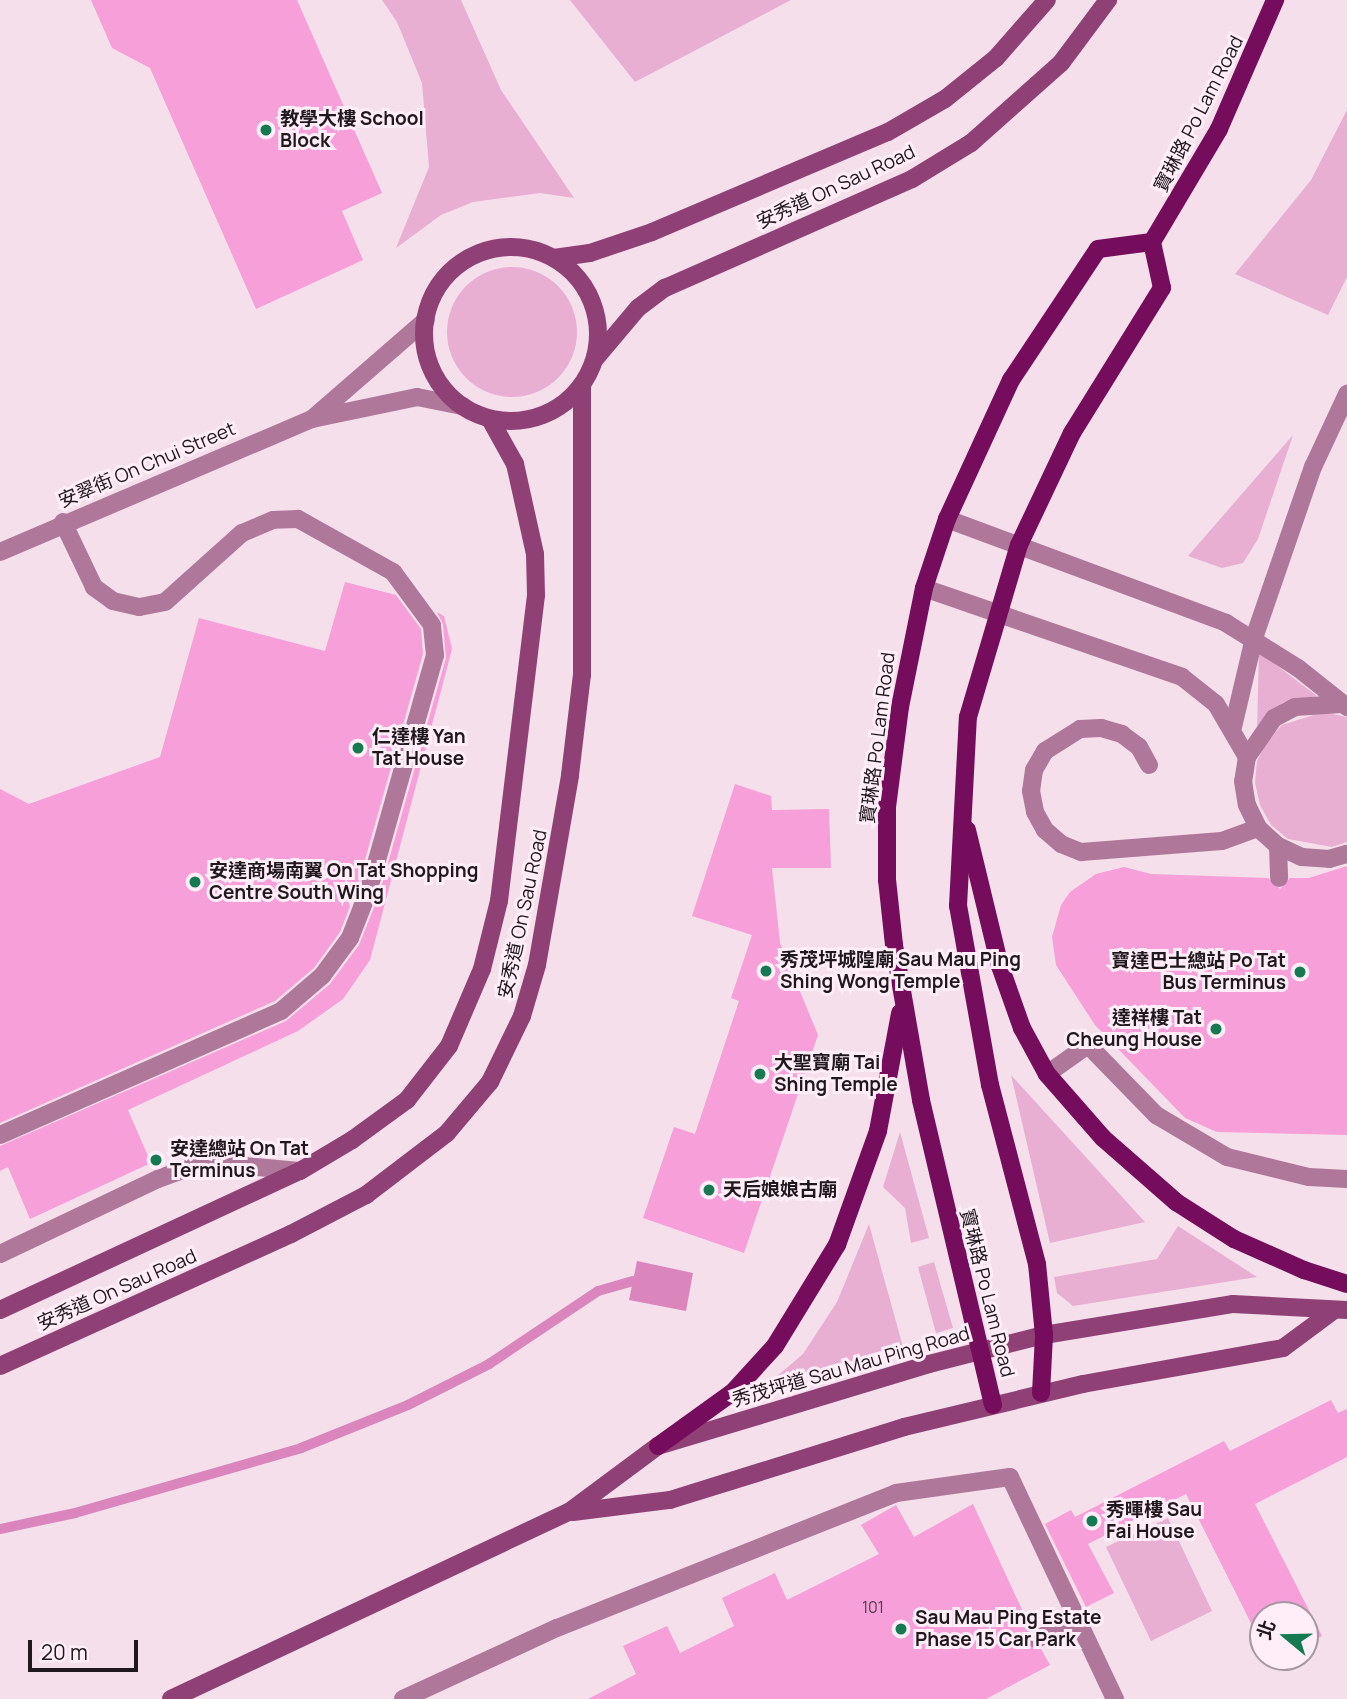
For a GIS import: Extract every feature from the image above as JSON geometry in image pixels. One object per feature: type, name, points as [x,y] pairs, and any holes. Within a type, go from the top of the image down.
[{"type":"main road","name":"安秀道 On Sau Road","points":[[554,258],[590,253],[652,232],[888,132],[945,99],[996,58],[1047,0]]},
{"type":"main road","name":"安秀道 On Sau Road","points":[[595,359],[638,308],[665,288],[912,179],[971,143],[1061,63],[1108,0]]},
{"type":"main road","name":"寶琳路 Po Lam Road","points":[[1041,1393],[1044,1335],[1037,1264],[990,1085],[967,972],[958,906],[968,717],[1019,545],[1072,433],[1162,288],[1152,242],[1219,129],[1275,0]]},
{"type":"main road","name":"寶琳路 Po Lam Road","points":[[993,1405],[940,1188],[902,1000],[887,880],[887,807],[907,656],[924,588],[947,519],[1011,380],[1098,249],[1152,242]]},
{"type":"main road","points":[[516,247],[554,258],[577,276],[592,302],[598,330],[595,359],[582,385],[564,404],[541,416],[515,422],[490,419],[463,407],[445,391],[432,370],[425,346],[426,320],[437,288],[470,258],[516,247]]},
{"type":"main road","name":"安秀道 On Sau Road","points":[[0,1366],[343,1208],[420,1157],[447,1133],[490,1082],[522,1016],[537,965],[570,775],[582,675],[582,385]]},
{"type":"main road","name":"安秀道 On Sau Road","points":[[0,1310],[300,1171],[379,1122],[430,1074],[466,1014],[492,934],[505,862],[536,595],[535,554],[515,464],[490,419]]},
{"type":"main road","points":[[962,810],[1000,966],[1022,1028],[1046,1074],[1102,1138],[1176,1202],[1234,1238],[1304,1270],[1347,1284]]},
{"type":"main road","points":[[658,1446],[733,1392],[775,1346],[837,1245],[878,1131],[902,1000]]},
{"type":"main road","name":"秀茂坪道 Sau Mau Ping Road","points":[[170,1699],[569,1512],[658,1446],[979,1350],[1044,1335],[1233,1304],[1340,1311]]},
{"type":"main road","name":"秀茂坪道 Sau Mau Ping Road","points":[[569,1512],[670,1500],[904,1427],[1041,1393],[1283,1348],[1340,1311]]},
{"type":"street","name":"安翠街 On Chui Street","points":[[312,419],[426,320]]},
{"type":"street","points":[[1233,727],[1254,638],[1313,467],[1347,394]]},
{"type":"street","name":"安翠街 On Chui Street","points":[[0,552],[312,419],[416,397],[463,407]]},
{"type":"street","points":[[0,1135],[281,1011],[322,976],[350,938],[369,892],[435,655],[432,625],[393,572],[298,519],[273,520],[242,533],[165,602],[139,607],[113,601],[94,586],[63,523]]},
{"type":"street","points":[[947,519],[1226,623],[1254,638],[1344,705]]},
{"type":"street","points":[[924,588],[1182,677],[1202,688],[1233,727],[1247,757],[1245,793],[1258,828],[1278,846],[1302,857],[1329,859],[1347,854]]},
{"type":"street","points":[[1247,757],[1274,718],[1295,707],[1344,705]]},
{"type":"street","points":[[1149,765],[1139,747],[1122,734],[1101,727],[1080,729],[1060,737],[1045,751],[1034,770],[1031,791],[1045,830],[1061,844],[1081,852],[1123,859],[1222,841],[1258,828]]},
{"type":"street","points":[[1278,846],[1279,878]]},
{"type":"street","points":[[1046,1074],[1088,1045],[1156,1115],[1227,1157],[1308,1177],[1347,1179]]},
{"type":"street","points":[[0,1254],[158,1179],[204,1162],[300,1171]]},
{"type":"street","points":[[403,1699],[557,1628],[896,1493],[1010,1477],[1115,1699]]},
{"type":"street","points":[[1036,1639],[1078,1620]]},
{"type":"shaded area","points":[[382,0],[461,0],[501,90],[574,198],[540,193],[473,202],[441,215],[396,248],[429,167],[422,83],[397,22]]},
{"type":"shaded area","points":[[570,0],[791,0],[635,82]]},
{"type":"shaded area","points":[[1347,110],[1347,277],[1328,315],[1235,274],[1311,180]]},
{"type":"shaded area","points":[[512,267],[537,271],[558,286],[573,307],[577,332],[573,357],[558,378],[537,393],[512,397],[487,393],[466,378],[451,357],[447,332],[451,307],[466,286],[487,271]]},
{"type":"shaded area","points":[[1293,435],[1258,539],[1243,563],[1222,568],[1188,556]]},
{"type":"shaded area","points":[[1259,652],[1317,696],[1282,703],[1257,730]]},
{"type":"shaded area","points":[[1323,712],[1347,717],[1347,842],[1332,847],[1288,839],[1271,825],[1260,805],[1255,783],[1257,761],[1267,741],[1282,725]]},
{"type":"shaded area","points":[[1011,1075],[1145,1222],[1050,1243]]},
{"type":"shaded area","points":[[900,1132],[929,1238],[911,1243],[905,1208],[883,1187]]},
{"type":"shaded area","points":[[869,1224],[903,1347],[769,1383],[803,1354],[837,1302]]},
{"type":"shaded area","points":[[1178,1226],[1257,1277],[1073,1306],[1057,1293],[1054,1277],[1157,1259]]},
{"type":"shaded area","points":[[637,1261],[693,1273],[686,1311],[629,1300]]},
{"type":"shaded area","points":[[934,1262],[953,1328],[936,1333],[918,1267]]},
{"type":"shaded area","points":[[1168,1518],[1212,1611],[1151,1641],[1106,1547]]},
{"type":"building","name":"教學大樓 School Block","points":[[91,0],[297,0],[382,193],[342,211],[363,260],[256,309],[150,68],[112,48]]},
{"type":"building","name":"安達商場南翼 On Tat Shopping Centre South Wing","points":[[345,582],[396,595],[421,629],[423,654],[357,888],[340,932],[314,968],[275,1001],[0,1123],[0,789],[29,804],[160,757],[199,618],[325,651]]},
{"type":"building","points":[[437,612],[444,616],[452,649],[370,960],[343,999],[298,1031],[128,1110],[151,1163],[30,1219],[8,1167],[0,1171],[0,1146],[286,1021],[330,984],[359,945],[379,895],[446,658],[443,624]]},
{"type":"building","points":[[735,784],[771,796],[772,810],[829,809],[831,868],[772,868],[780,943],[818,1035],[744,1253],[643,1218],[674,1127],[695,1134],[739,1001],[731,998],[752,935],[692,916]]},
{"type":"building","points":[[1347,866],[1347,1135],[1217,1132],[1185,1118],[1095,1025],[1056,965],[1052,937],[1061,905],[1070,892],[1096,874],[1124,867],[1151,874],[1268,878],[1280,889],[1290,878],[1309,878]]},
{"type":"building","name":"秀暉樓 Sau Fai House","points":[[1331,1400],[1338,1413],[1347,1409],[1347,1457],[1255,1504],[1304,1601],[1249,1601],[1249,1619],[1186,1494],[1088,1544],[1114,1593],[1086,1607],[1045,1524],[1071,1510],[1075,1517],[1224,1441],[1230,1451]]},
{"type":"building","points":[[973,1504],[1031,1629],[1026,1644],[1041,1649],[1050,1665],[986,1699],[588,1699],[636,1674],[623,1646],[667,1626],[680,1653],[734,1626],[722,1598],[775,1573],[787,1600],[879,1554],[861,1525],[896,1505],[914,1537]]},
{"type":"waterway","points":[[0,1529],[75,1513],[301,1448],[408,1405],[489,1364],[598,1291],[633,1281]]},
{"type":"place","name":"教學大樓 School Block","points":[[266,130]]},
{"type":"place","name":"仁達樓 Yan Tat House","points":[[358,748]]},
{"type":"place","name":"安達商場南翼 On Tat Shopping Centre South Wing","points":[[195,882]]},
{"type":"place","name":"秀茂坪城隍廟 Sau Mau Ping Shing Wong Temple","points":[[766,971]]},
{"type":"place","name":"寶達巴士總站 Po Tat Bus Terminus","points":[[1300,972]]},
{"type":"place","name":"達祥樓 Tat Cheung House","points":[[1216,1029]]},
{"type":"place","name":"大聖寶廟 Tai Shing Temple","points":[[760,1074]]},
{"type":"place","name":"安達總站 On Tat Terminus","points":[[156,1160]]},
{"type":"place","name":"天后娘娘古廟","points":[[709,1190]]},
{"type":"place","name":"秀暉樓 Sau Fai House","points":[[1092,1521]]},
{"type":"place","name":"Sau Mau Ping Estate Phase 15 Car Park","points":[[901,1629]]}]
